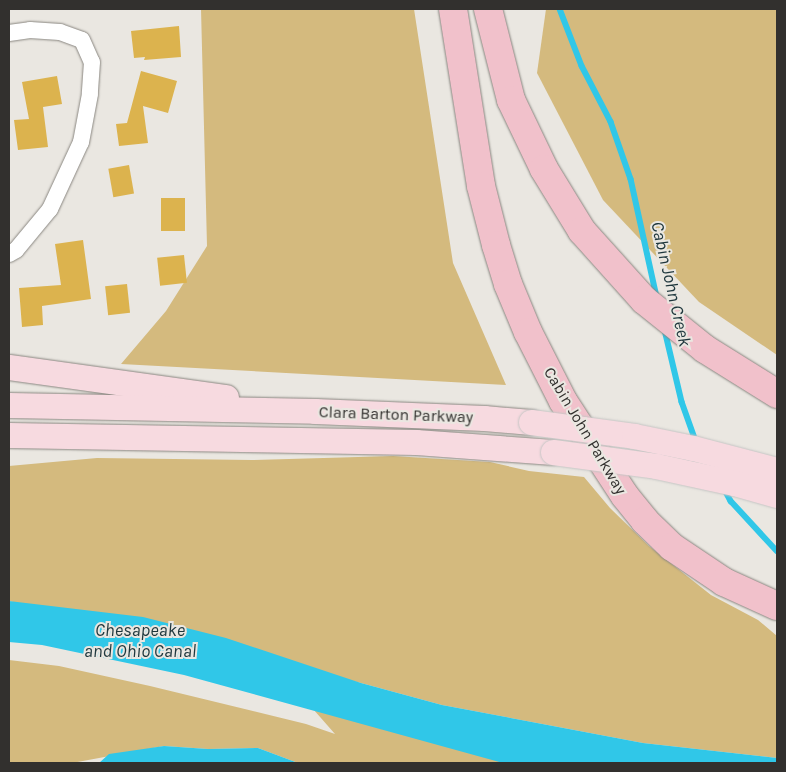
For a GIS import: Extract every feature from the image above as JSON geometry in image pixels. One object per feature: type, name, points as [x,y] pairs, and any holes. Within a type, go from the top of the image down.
[{"type":"highway","name":"Cabin John Parkway","points":[[453,9],[481,186],[508,284],[528,332],[564,401],[625,496],[645,521],[672,547],[724,582],[777,606]]},
{"type":"highway","points":[[488,9],[511,100],[544,169],[582,231],[644,300],[705,349],[771,390]]},
{"type":"main road","points":[[9,367],[177,389],[315,411]]},
{"type":"main road","name":"Clara Barton Parkway","points":[[9,405],[315,411],[484,418],[531,422],[642,438],[693,448],[777,470]]},
{"type":"main road","name":"Clara Barton Parkway","points":[[9,435],[416,442],[553,452],[656,466],[734,483],[777,495]]},
{"type":"main road","points":[[9,450],[114,438]]},
{"type":"street","points":[[9,33],[30,30],[60,32],[82,40],[92,62],[90,94],[81,142],[50,209],[16,250],[9,254]]},
{"type":"shaded area","points":[[201,9],[414,9],[453,263],[506,385],[121,364],[166,311],[207,246]]},
{"type":"shaded area","points":[[546,9],[777,9],[777,355],[699,302],[603,200],[537,73]]},
{"type":"shaded area","points":[[393,456],[490,462],[529,471],[584,477],[610,508],[649,546],[711,595],[758,620],[777,636],[777,758],[643,743],[442,705],[361,683],[9,601],[9,466],[97,458],[252,460]]},
{"type":"shaded area","points":[[9,660],[59,666],[150,686],[306,724],[335,734],[306,701],[563,763],[298,763],[258,748],[208,749],[164,746],[72,763],[9,763]]},
{"type":"water","name":"Chesapeake and Ohio Canal","points":[[9,601],[143,617],[226,638],[361,683],[442,705],[643,743],[777,758],[777,763],[503,763],[184,675],[42,645],[9,642]]},
{"type":"water","points":[[164,746],[208,749],[258,748],[298,763],[99,763],[109,754]]},
{"type":"building","points":[[179,26],[181,57],[144,60],[145,57],[134,58],[131,31]]},
{"type":"building","points":[[141,71],[177,81],[168,113],[143,106],[148,143],[119,146],[116,124],[127,123]]},
{"type":"building","points":[[57,76],[62,104],[43,107],[48,147],[18,150],[14,120],[29,119],[22,82]]},
{"type":"building","points":[[129,165],[134,194],[113,197],[108,169]]},
{"type":"building","points":[[161,198],[185,198],[185,231],[161,231]]},
{"type":"building","points":[[83,240],[91,299],[42,306],[43,325],[22,327],[19,288],[61,285],[55,244]]},
{"type":"building","points":[[184,255],[187,283],[160,286],[157,258]]},
{"type":"building","points":[[127,284],[130,313],[108,315],[105,286]]},
{"type":"waterway","name":"Cabin John Creek","points":[[560,9],[582,66],[611,122],[631,179],[657,297]]},
{"type":"waterway","name":"Cabin John Creek","points":[[665,330],[682,402],[696,441]]},
{"type":"waterway","name":"Cabin John Creek","points":[[724,488],[731,501],[777,551]]}]
